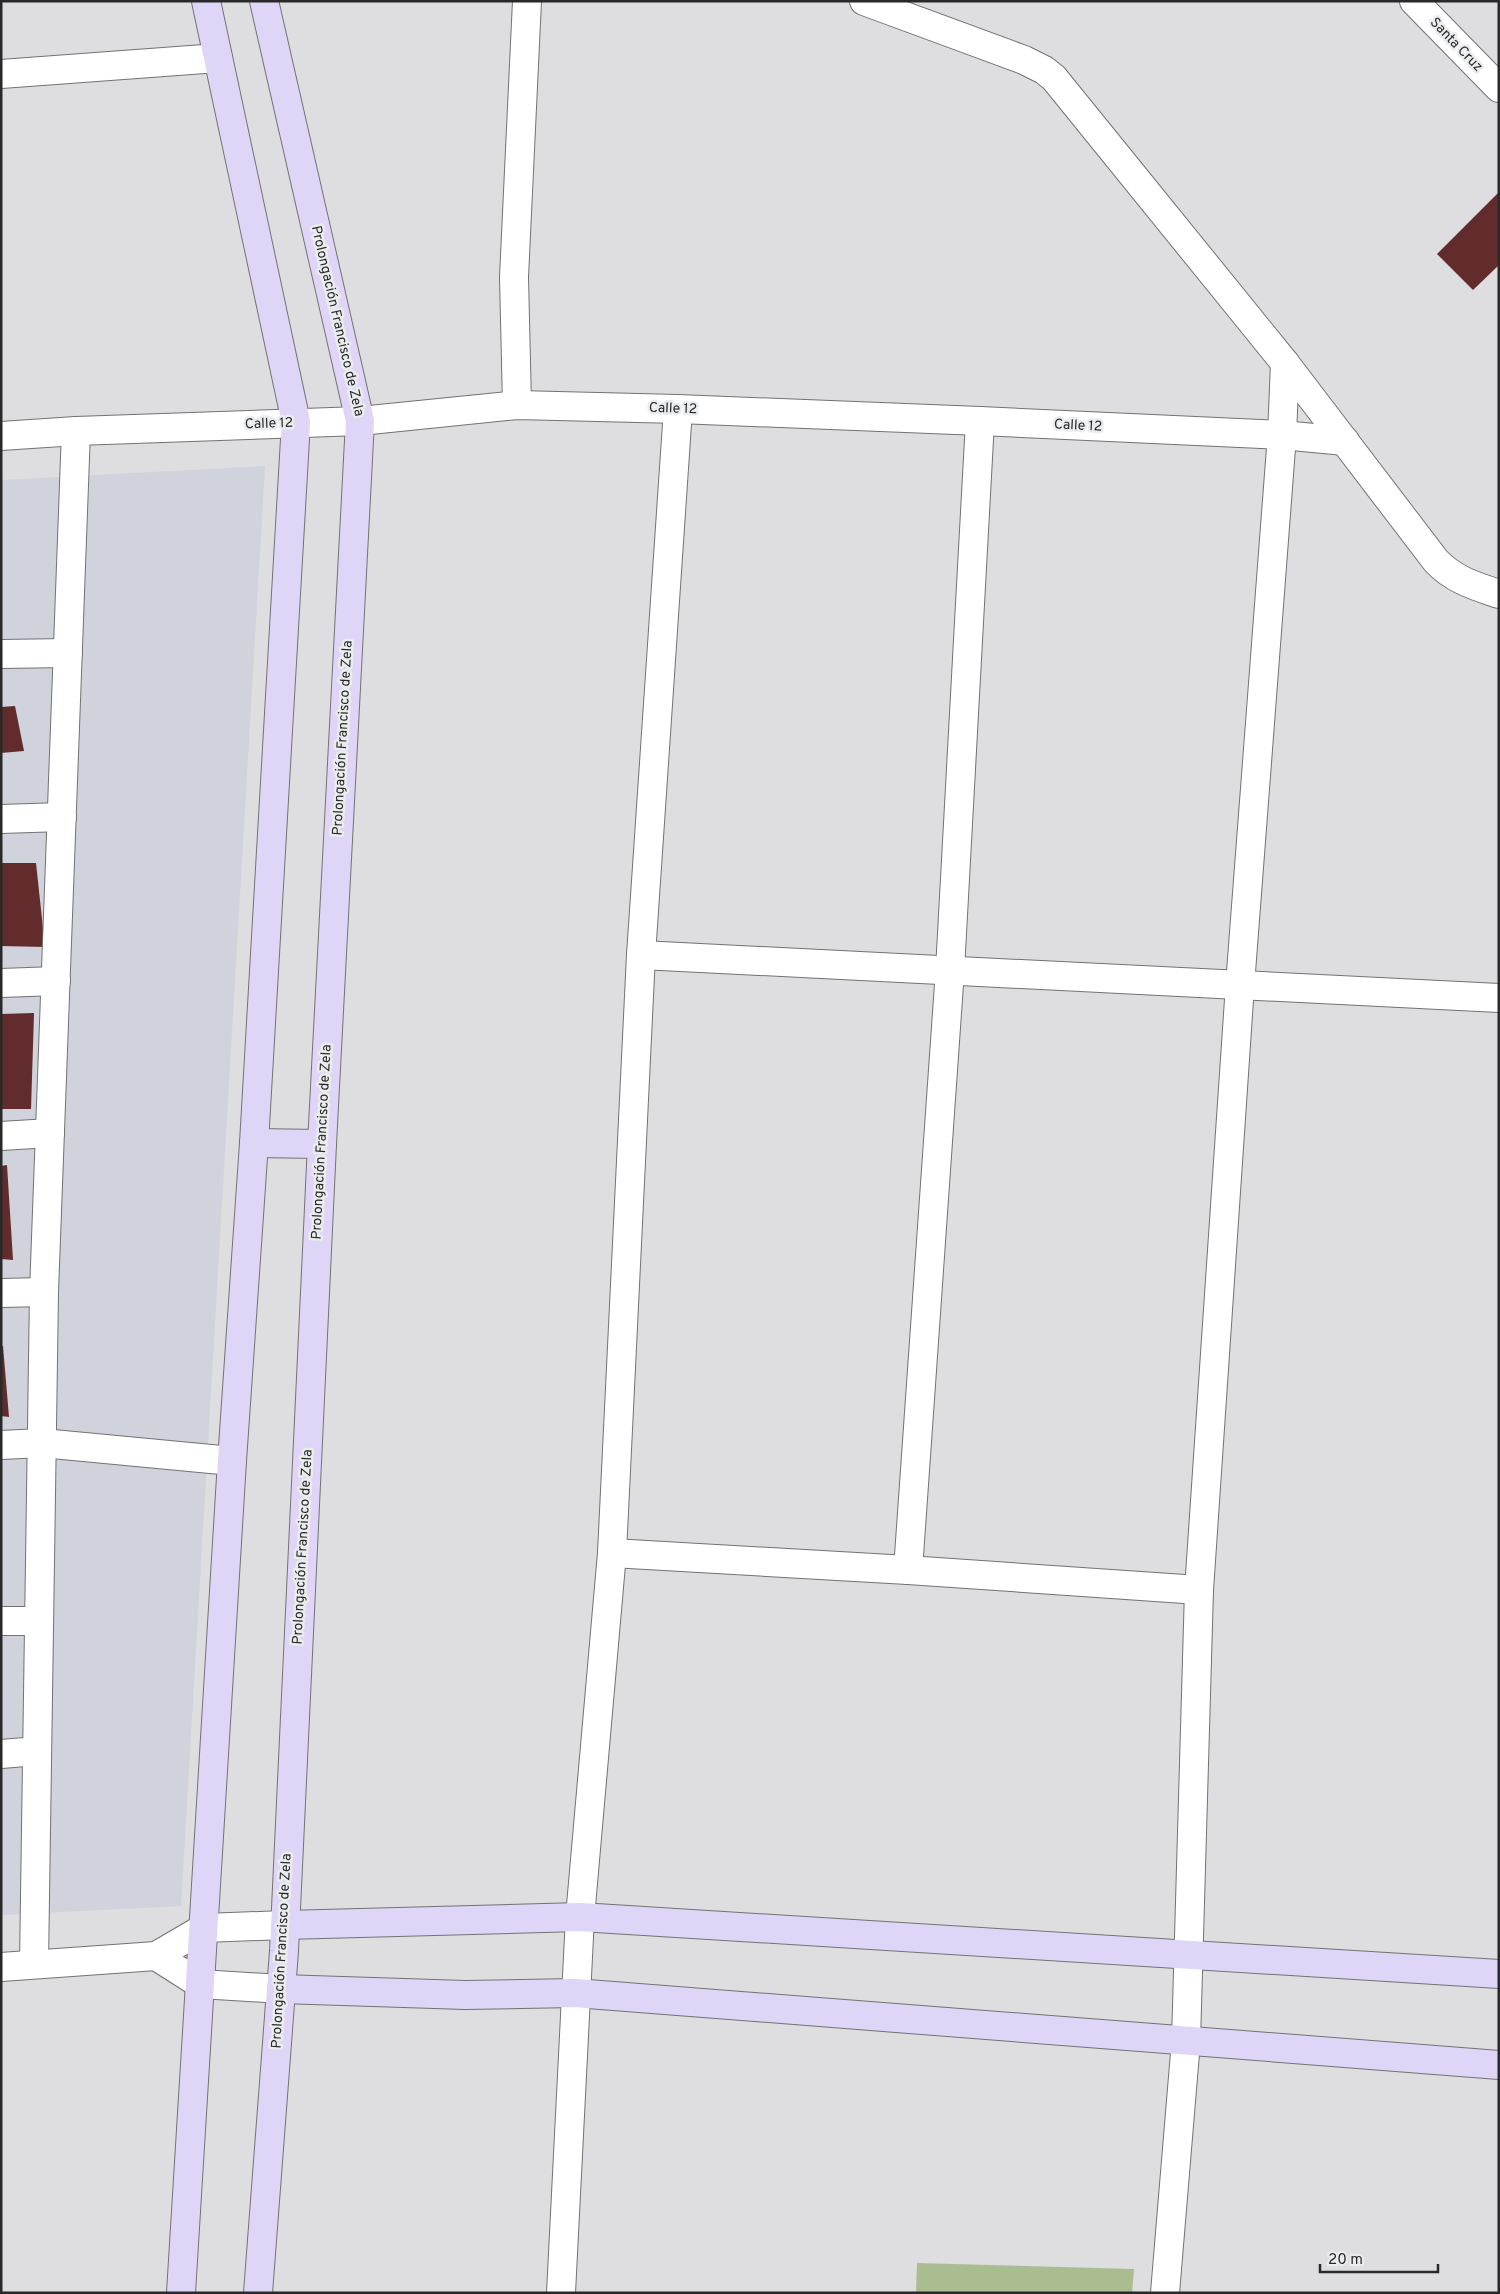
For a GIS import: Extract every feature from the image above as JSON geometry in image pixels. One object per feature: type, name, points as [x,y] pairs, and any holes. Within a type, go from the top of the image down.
[{"type":"street","points":[[181,2293],[232,1460],[254,1143],[296,422],[206,1]]},
{"type":"street","name":"Prolongación Francisco de Zela","points":[[258,2293],[285,1925],[322,1144],[360,421],[264,1]]},
{"type":"street","points":[[517,405],[514,277],[527,1]]},
{"type":"street","points":[[864,1],[1024,60],[1044,70],[1054,78],[1285,363],[1444,569],[1461,580],[1499,594]]},
{"type":"street","name":"Santa Cruz","points":[[1414,1],[1499,88]]},
{"type":"street","points":[[1,74],[218,58]]},
{"type":"street","points":[[1165,2293],[1186,2041],[1199,1590],[1240,985],[1282,435],[1285,363]]},
{"type":"street","name":"Calle 12","points":[[1,436],[76,431],[360,421],[517,405],[678,409],[980,421],[1282,435],[1345,441]]},
{"type":"street","points":[[561,2293],[580,1917],[612,1554],[641,955],[678,409]]},
{"type":"street","points":[[908,1570],[950,970],[980,421]]},
{"type":"street","points":[[34,1964],[44,1292],[76,431]]},
{"type":"street","points":[[1,654],[68,653]]},
{"type":"street","points":[[1,819],[62,817]]},
{"type":"street","points":[[641,955],[1499,998]]},
{"type":"street","points":[[1,983],[56,981]]},
{"type":"street","points":[[1,1136],[50,1133]]},
{"type":"street","points":[[254,1143],[322,1144]]},
{"type":"street","points":[[1,1293],[44,1292]]},
{"type":"street","points":[[1,1445],[42,1443],[232,1460]]},
{"type":"street","points":[[612,1554],[908,1570],[1199,1590]]},
{"type":"street","points":[[1,1621],[39,1621]]},
{"type":"street","points":[[1,1754],[37,1751]]},
{"type":"street","points":[[1,1967],[156,1956],[204,1928],[580,1917],[1189,1953],[1499,1974]]},
{"type":"street","points":[[156,1956],[200,1984],[281,1989],[464,1995],[575,1993],[1499,2065]]},
{"type":"shaded area","points":[[265,466],[181,1906],[1,1915],[1,480]]},
{"type":"green space","points":[[917,2263],[1134,2269],[1132,2293],[916,2293]]},
{"type":"building","points":[[1499,192],[1499,265],[1473,290],[1437,254]]},
{"type":"building","points":[[15,706],[24,751],[1,753],[1,707]]},
{"type":"building","points":[[1,863],[36,863],[45,947],[1,946]]},
{"type":"building","points":[[34,1013],[31,1109],[1,1109],[1,1014]]},
{"type":"building","points":[[7,1165],[13,1260],[1,1259],[1,1166]]},
{"type":"building","points":[[1,1346],[3,1346],[9,1417],[1,1416]]}]
